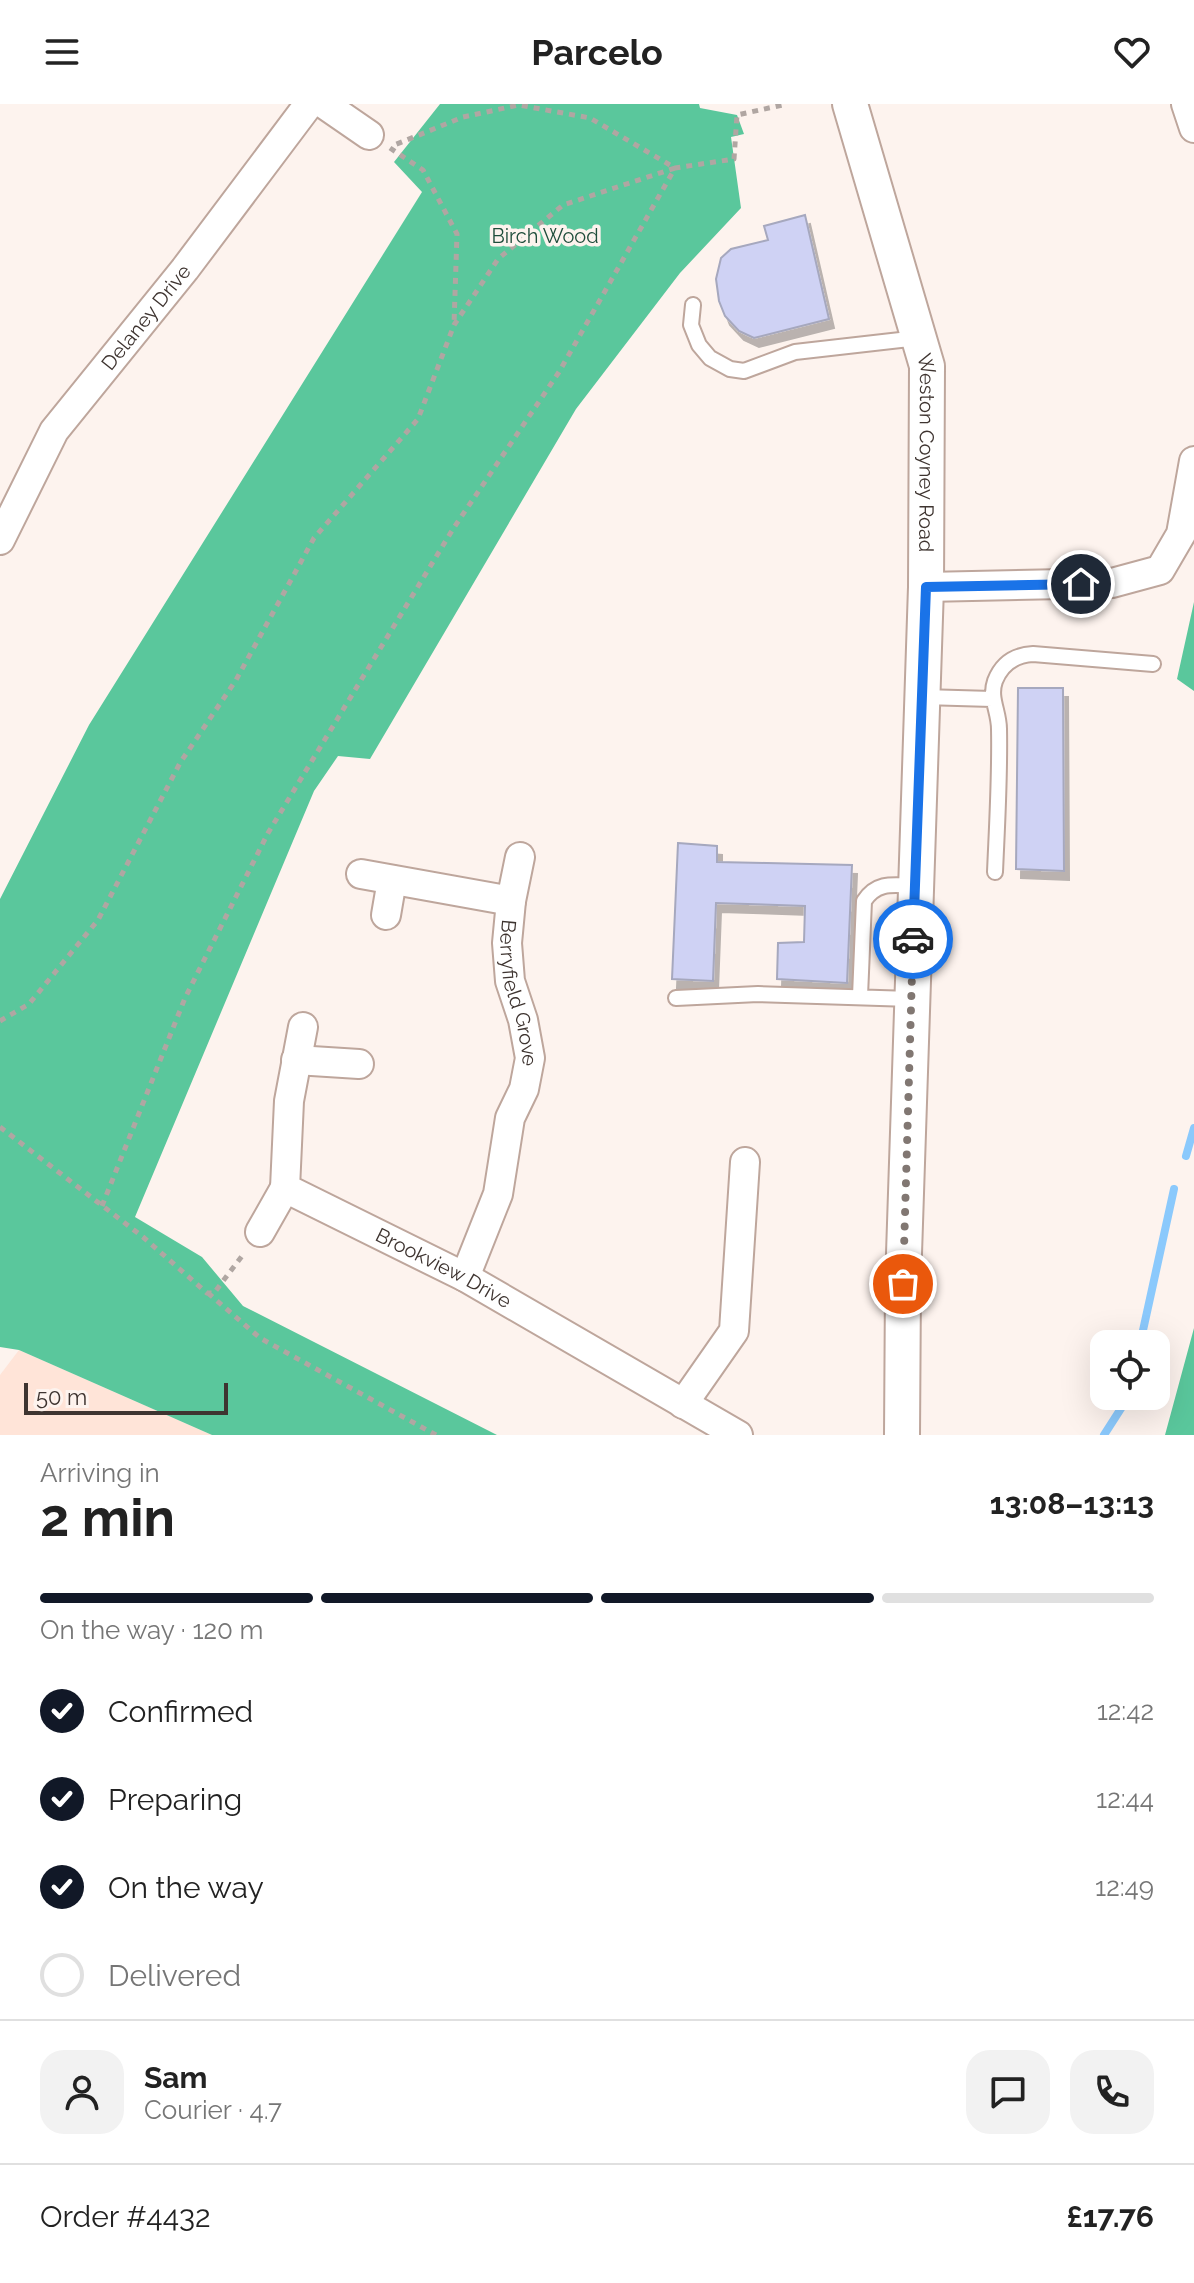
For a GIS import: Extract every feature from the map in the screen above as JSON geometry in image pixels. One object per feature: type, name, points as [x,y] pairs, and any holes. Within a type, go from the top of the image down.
[{"type":"street","name":"Delaney Drive","points":[[1,536],[54,431],[185,269],[309,104]]},
{"type":"street","points":[[324,104],[379,141]]},
{"type":"street","name":"Weston Coyney Road","points":[[850,104],[927,366],[926,587],[903,1284],[902,1435]]},
{"type":"street","points":[[1186,104],[1194,128]]},
{"type":"street","points":[[926,587],[1112,583],[1160,570],[1181,534],[1194,461]]},
{"type":"street","points":[[511,901],[520,857]]},
{"type":"street","name":"Berryfield Grove","points":[[361,874],[511,901],[507,943],[510,981],[523,1020],[530,1058],[524,1089],[510,1118],[498,1194],[465,1277]]},
{"type":"street","points":[[386,915],[392,880]]},
{"type":"street","points":[[260,1232],[285,1188],[289,1101],[303,1027]]},
{"type":"street","points":[[296,1060],[359,1064]]},
{"type":"street","points":[[683,1404],[734,1331],[745,1162]]},
{"type":"street","name":"Brookview Drive","points":[[285,1188],[465,1277],[738,1435]]},
{"type":"lane","points":[[693,305],[691,325],[699,345],[710,358],[730,369],[744,371],[795,352],[919,338]]},
{"type":"lane","points":[[995,872],[999,718],[992,699],[1000,670],[1021,655],[1153,664]]},
{"type":"lane","points":[[922,697],[992,699]]},
{"type":"lane","points":[[860,996],[864,901],[882,885],[915,886]]},
{"type":"lane","points":[[676,998],[758,994],[912,999]]},
{"type":"path","points":[[0,1021],[29,1004],[98,920],[180,763],[236,680],[314,538],[418,419],[454,325],[498,259],[563,205],[675,168],[734,159],[737,115],[787,104]]},
{"type":"path","points":[[379,141],[519,105],[590,118],[675,168]]},
{"type":"path","points":[[379,141],[423,170],[457,234],[454,325]]},
{"type":"path","points":[[102,1206],[185,998],[268,833],[453,529],[559,372],[675,168]]},
{"type":"path","points":[[0,1127],[102,1206],[260,1338],[436,1435]]},
{"type":"path","points":[[207,1293],[214,1293],[260,1232]]},
{"type":"shaded area","points":[[19,1350],[212,1435],[0,1435],[0,1375]]},
{"type":"green space","name":"Birch Wood","points":[[440,104],[699,104],[700,108],[737,115],[744,134],[731,137],[741,208],[680,273],[576,409],[370,759],[338,756],[314,791],[135,1217],[202,1257],[243,1306],[497,1435],[212,1435],[19,1350],[0,1347],[0,899],[89,725],[422,192],[394,162]]},
{"type":"green space","points":[[1194,602],[1194,691],[1177,679]]},
{"type":"green space","points":[[1194,1328],[1194,1435],[1165,1435]]},
{"type":"building","points":[[805,215],[829,319],[754,338],[739,331],[725,316],[719,301],[716,279],[721,258],[731,249],[768,240],[764,226]]},
{"type":"building","points":[[1018,688],[1063,688],[1064,871],[1016,869]]},
{"type":"building","points":[[678,843],[717,846],[717,862],[852,865],[847,983],[777,979],[778,943],[804,942],[805,906],[716,903],[713,981],[672,979]]},
{"type":"waterway","points":[[1186,1156],[1194,1128]]},
{"type":"waterway","points":[[1143,1330],[1174,1189]]},
{"type":"waterway","points":[[1104,1435],[1120,1410]]},
{"type":"way so far","points":[[903,1284],[913,939]]},
{"type":"route","points":[[913,939],[926,587],[1081,584]]}]
